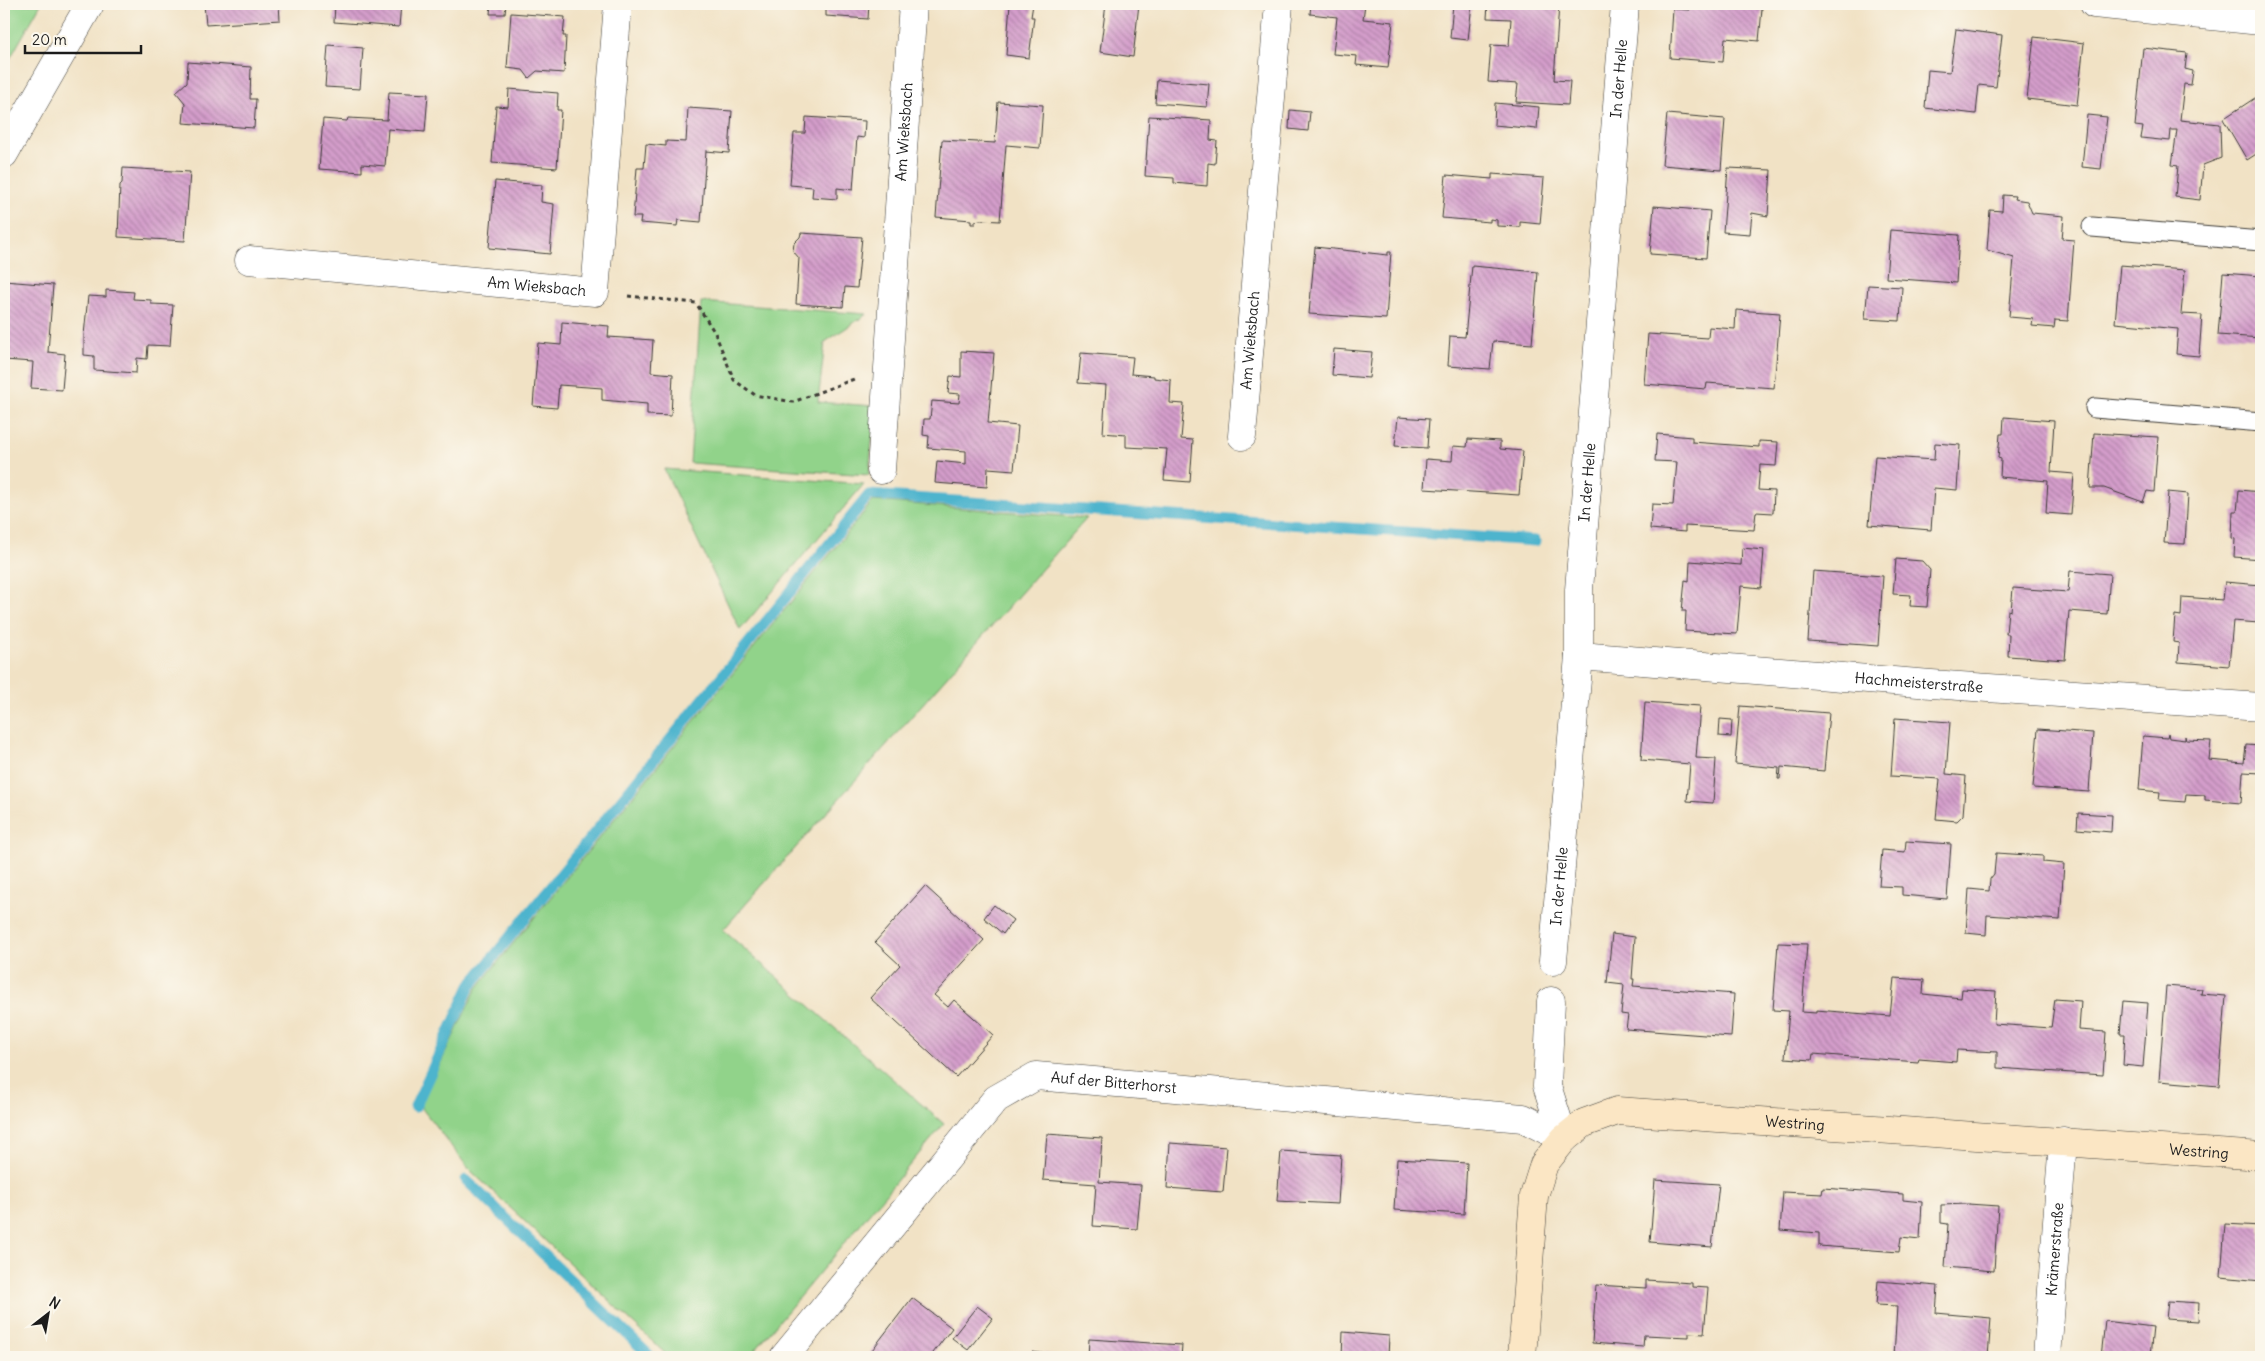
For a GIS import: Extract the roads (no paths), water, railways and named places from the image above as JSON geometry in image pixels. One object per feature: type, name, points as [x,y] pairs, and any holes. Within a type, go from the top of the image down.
[{"type":"main road","name":"Westring","points":[[1522,1357],[1534,1196],[1544,1164],[1564,1139],[1584,1123],[1617,1111],[2261,1156]]},
{"type":"street","points":[[4,154],[90,4]]},
{"type":"street","name":"Am Wieksbach","points":[[249,260],[595,292],[618,4]]},
{"type":"street","name":"Am Wieksbach","points":[[881,470],[890,365],[913,4]]},
{"type":"street","name":"Am Wieksbach","points":[[1242,436],[1279,4]]},
{"type":"street","name":"In der Helle","points":[[1553,961],[1579,656],[1579,590],[1625,4]]},
{"type":"street","points":[[2094,4],[2261,21]]},
{"type":"street","name":"Hachmeisterstraße","points":[[1579,656],[1931,684],[2261,707]]},
{"type":"street","points":[[1551,1001],[1547,1086],[1564,1139]]},
{"type":"street","name":"Auf der Bitterhorst","points":[[788,1356],[996,1099],[1036,1076],[1523,1118],[1564,1139]]},
{"type":"street","name":"Krämerstraße","points":[[2047,1357],[2063,1141]]},
{"type":"lane","points":[[2092,227],[2261,241]]},
{"type":"lane","points":[[2095,408],[2261,422]]},
{"type":"waterway","points":[[415,1107],[470,986],[869,495],[1535,541]]},
{"type":"waterway","points":[[466,1180],[651,1357]]}]
